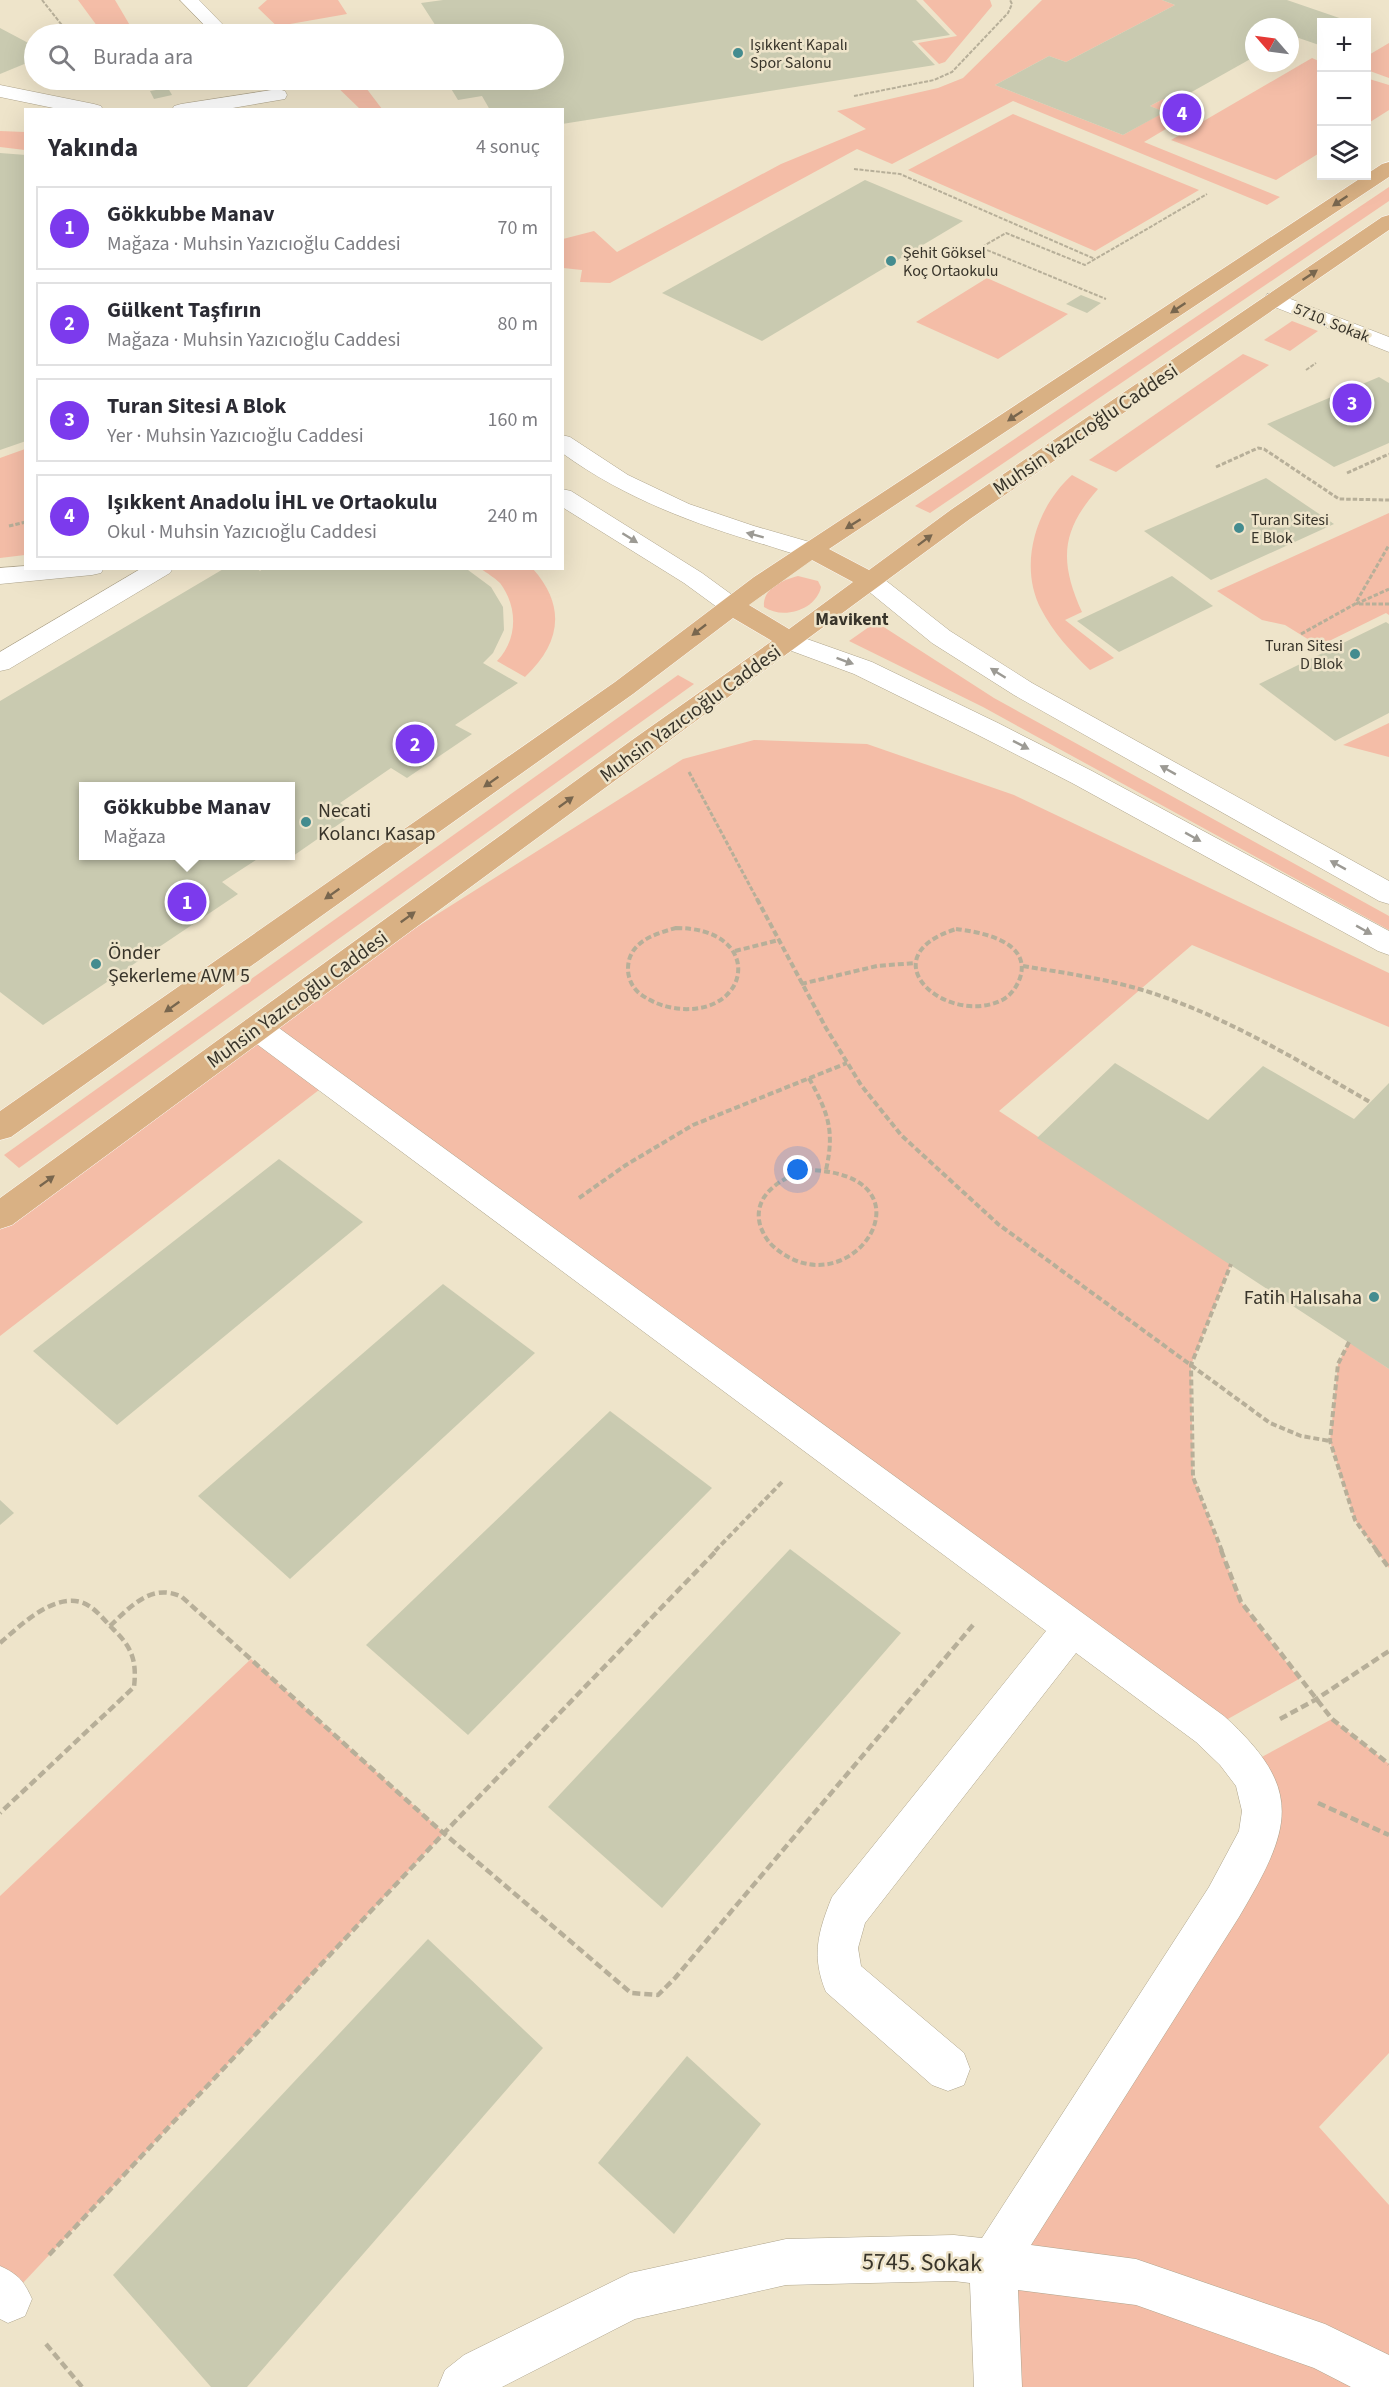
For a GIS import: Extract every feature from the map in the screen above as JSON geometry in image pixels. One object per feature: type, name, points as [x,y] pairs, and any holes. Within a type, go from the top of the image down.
[{"type":"main road","points":[[0,1128],[624,688],[730,605],[1389,168]]},
{"type":"main road","name":"Muhsin Yazıcıoğlu Caddesi","points":[[0,1216],[961,514],[1389,221]]},
{"type":"main road","points":[[811,550],[871,581]]},
{"type":"main road","points":[[730,605],[790,641]]},
{"type":"street","points":[[184,0],[197,24]]},
{"type":"street","points":[[189,0],[213,24]]},
{"type":"street","points":[[273,90],[283,102]]},
{"type":"street","points":[[0,91],[84,108]]},
{"type":"street","points":[[0,105],[27,97]]},
{"type":"street","points":[[192,108],[239,99],[283,102]]},
{"type":"street","name":"5710. Sokak","points":[[1275,299],[1389,345]]},
{"type":"street","points":[[564,444],[616,478],[678,507],[740,531],[811,550]]},
{"type":"street","points":[[564,497],[693,578],[730,605]]},
{"type":"street","points":[[564,514],[591,515]]},
{"type":"street","points":[[0,576],[69,570]]},
{"type":"street","points":[[0,663],[158,570]]},
{"type":"street","points":[[871,581],[941,638],[1023,689],[1389,894]]},
{"type":"street","points":[[790,641],[863,668],[998,734],[1082,777],[1389,944]]},
{"type":"street","points":[[257,1028],[818,1444],[1210,1729],[1229,1746],[1253,1774],[1261,1795],[1261,1831],[1256,1846],[1232,1889],[993,2263],[998,2387]]},
{"type":"street","points":[[948,2069],[841,1977],[837,1948],[847,1912],[1072,1629]]},
{"type":"street","name":"5745. Sokak","points":[[462,2387],[481,2372],[630,2297],[786,2262],[954,2258],[1136,2282],[1324,2348],[1389,2381]]},
{"type":"path","points":[[42,0],[61,24]]},
{"type":"path","points":[[854,96],[934,80],[952,72],[1008,13],[1012,4],[1010,0]]},
{"type":"path","points":[[854,169],[895,172],[1095,259]]},
{"type":"path","points":[[1107,299],[982,247],[1006,233],[1085,265],[1207,194]]},
{"type":"path","points":[[1216,467],[1258,448],[1264,449],[1339,499],[1389,500]]},
{"type":"path","points":[[1347,473],[1389,454]]},
{"type":"path","points":[[0,529],[24,523]]},
{"type":"path","points":[[1355,604],[1389,545]]},
{"type":"path","points":[[1301,634],[1389,588]]},
{"type":"path","points":[[1355,604],[1389,604]]},
{"type":"path","points":[[688,769],[801,984],[861,1085],[901,1135],[998,1224],[1270,1423],[1301,1436],[1330,1441]]},
{"type":"path","points":[[676,928],[693,928],[711,932],[725,940],[735,951],[740,964],[739,977],[732,989],[720,1000],[703,1007],[684,1009],[665,1007],[648,1001],[636,990],[628,978],[627,963],[633,950],[643,940],[658,932],[676,928]]},
{"type":"path","points":[[965,930],[992,934],[1007,942],[1018,954],[1023,966],[1021,979],[1014,991],[1001,1000],[985,1006],[968,1006],[951,1003],[930,992],[917,975],[915,963],[918,951],[926,941],[939,933],[965,930]]},
{"type":"path","points":[[735,951],[779,940]]},
{"type":"path","points":[[801,984],[877,966],[915,963]]},
{"type":"path","points":[[1023,966],[1101,980],[1165,997],[1242,1031],[1370,1102]]},
{"type":"path","points":[[536,1236],[570,1205],[626,1165],[693,1125],[847,1063]]},
{"type":"path","points":[[809,1078],[827,1110],[833,1132],[826,1170]]},
{"type":"path","points":[[806,1170],[826,1170],[844,1175],[860,1184],[872,1197],[877,1211],[876,1227],[870,1242],[856,1253],[840,1261],[820,1264],[801,1261],[782,1254],[768,1242],[760,1228],[759,1212],[763,1197],[773,1184],[789,1174],[806,1170]]},
{"type":"path","points":[[1231,1264],[1191,1365],[1192,1477],[1241,1602],[1335,1723],[1389,1764]]},
{"type":"path","points":[[1349,1342],[1338,1364],[1330,1441],[1355,1520],[1389,1568]]},
{"type":"path","points":[[82,2387],[4,2295],[818,1444]]},
{"type":"path","points":[[110,1626],[141,1599],[156,1591],[177,1593],[444,1833],[631,1993],[658,1995],[675,1978],[1008,1583]]},
{"type":"path","points":[[0,1643],[30,1617],[58,1604],[80,1602],[130,1645],[137,1663],[134,1688],[0,1813]]},
{"type":"path","points":[[1229,1746],[1315,1700],[1389,1651]]},
{"type":"path","points":[[1261,1795],[1317,1802],[1389,1835]]},
{"type":"shaded area","points":[[78,0],[115,0],[129,24],[96,24]]},
{"type":"shaded area","points":[[267,0],[338,0],[347,14],[290,24],[275,24],[258,8]]},
{"type":"shaded area","points":[[923,0],[990,0],[992,6],[945,62],[939,64],[918,43],[957,36]]},
{"type":"shaded area","points":[[1042,0],[1162,0],[1175,5],[1066,62],[1049,56],[995,85],[1123,135],[1164,112],[1150,106],[1163,99],[1196,111],[1144,142],[1280,197],[1267,205],[1013,101],[892,164],[857,149],[610,283],[580,282],[582,270],[564,268],[564,239],[594,231],[617,252],[781,164],[866,129],[837,111],[938,88],[963,78]]},
{"type":"shaded area","points":[[1389,43],[1389,78],[1371,71],[1371,54]]},
{"type":"shaded area","points":[[1312,58],[1317,60],[1317,154],[1276,180],[1171,140],[1288,72],[1299,72],[1299,66]]},
{"type":"shaded area","points":[[1371,80],[1389,85],[1389,110],[1371,121]]},
{"type":"shaded area","points":[[340,90],[368,90],[381,108],[359,108]]},
{"type":"shaded area","points":[[1013,114],[1199,190],[1095,251],[908,170]]},
{"type":"shaded area","points":[[0,131],[24,132],[24,150],[0,147]]},
{"type":"shaded area","points":[[1389,187],[1389,201],[930,513],[915,506]]},
{"type":"shaded area","points":[[987,278],[1068,314],[998,359],[916,322]]},
{"type":"shaded area","points":[[1292,321],[1318,331],[1290,351],[1264,340]]},
{"type":"shaded area","points":[[1243,354],[1269,365],[1116,472],[1089,460]]},
{"type":"shaded area","points":[[24,449],[24,555],[0,558],[0,458]]},
{"type":"shaded area","points":[[1072,475],[1098,489],[1086,504],[1071,533],[1067,562],[1082,612],[1065,620],[1114,658],[1090,670],[1051,626],[1034,592],[1031,574],[1034,538],[1040,520],[1059,488]]},
{"type":"shaded area","points":[[1389,513],[1389,615],[1386,613],[1319,646],[1285,625],[1262,620],[1217,591]]},
{"type":"shaded area","points":[[482,570],[534,570],[551,597],[555,611],[552,638],[546,652],[525,677],[497,661],[509,643],[513,623],[506,592],[493,577]]},
{"type":"shaded area","points":[[798,576],[818,581],[821,587],[813,602],[798,610],[780,613],[764,607],[764,600],[770,590]]},
{"type":"shaded area","points":[[876,622],[994,698],[1389,916],[1389,930],[983,707],[849,641]]},
{"type":"shaded area","points":[[678,675],[694,684],[19,1168],[4,1155]]},
{"type":"shaded area","points":[[1389,723],[1389,757],[1343,745]]},
{"type":"shaded area","points":[[754,740],[867,744],[1014,795],[1389,973],[1389,1027],[1192,945],[999,1111],[1231,1264],[1191,1365],[1193,1477],[1241,1602],[1299,1679],[1210,1729],[328,1083],[0,1336],[0,1216],[257,1028],[683,759]]},
{"type":"shaded area","points":[[1349,1342],[1389,1369],[1389,1568],[1355,1520],[1330,1441],[1338,1364]]},
{"type":"shaded area","points":[[251,1659],[444,1833],[8,2299],[0,2290],[0,1896]]},
{"type":"shaded area","points":[[1332,1719],[1389,1764],[1389,2053],[1319,2127],[1389,2205],[1389,2381],[1364,2387],[998,2387],[993,2263],[1256,1846],[1247,1765]]},
{"type":"building","name":"Işıkkent Kapalı Spor Salonu","points":[[443,0],[916,0],[950,35],[912,41],[935,65],[564,124],[564,108],[489,108],[482,96],[458,100],[452,90],[564,90],[564,24],[435,24],[421,3]]},
{"type":"building","points":[[1162,0],[1287,0],[1339,18],[1317,18],[1317,44],[1299,38],[1299,18],[1245,18],[1245,62],[1172,103],[1163,99],[1150,106],[1165,112],[1123,135],[995,85],[1049,56],[1066,62],[1175,5]]},
{"type":"building","points":[[0,28],[24,41],[24,64],[0,74]]},
{"type":"building","points":[[169,90],[172,95],[154,99],[150,91]]},
{"type":"building","points":[[0,153],[24,155],[24,442],[0,450]]},
{"type":"building","points":[[865,180],[963,221],[762,341],[662,293]]},
{"type":"building","points":[[1081,295],[1101,303],[1087,313],[1066,304]]},
{"type":"building","points":[[1379,377],[1389,383],[1389,443],[1334,467],[1267,424]]},
{"type":"building","name":"Turan Sitesi E Blok","points":[[1266,478],[1334,524],[1211,580],[1144,531]]},
{"type":"building","points":[[222,570],[468,570],[491,587],[503,607],[504,630],[493,653],[483,663],[518,683],[455,725],[472,734],[407,778],[391,768],[340,803],[355,813],[295,855],[295,782],[79,782],[79,860],[256,860],[222,882],[238,894],[43,1025],[0,992],[0,701]]},
{"type":"building","points":[[1172,576],[1213,606],[1119,652],[1077,621]]},
{"type":"building","name":"Turan Sitesi D Blok","points":[[1386,622],[1389,624],[1389,713],[1335,741],[1259,684]]},
{"type":"building","points":[[1115,1063],[1208,1120],[1263,1066],[1354,1119],[1389,1083],[1389,1369],[1037,1138]]},
{"type":"building","points":[[279,1159],[363,1222],[117,1425],[33,1351]]},
{"type":"building","points":[[443,1284],[535,1353],[290,1579],[198,1496]]},
{"type":"building","points":[[610,1411],[712,1488],[468,1735],[366,1645]]},
{"type":"building","points":[[0,1500],[14,1513],[0,1525]]},
{"type":"building","points":[[790,1549],[901,1633],[662,1908],[548,1807]]},
{"type":"building","points":[[428,1939],[543,2048],[247,2387],[211,2387],[113,2275]]},
{"type":"building","points":[[687,2056],[761,2124],[674,2234],[598,2163]]},
{"type":"place","name":"Işıkkent Kapalı Spor Salonu","points":[[738,53]]},
{"type":"place","name":"Işıkkent Anadolu İHL ve Ortaokulu","points":[[1182,113]]},
{"type":"place","name":"Şehit Göksel Koç Ortaokulu","points":[[891,261]]},
{"type":"place","name":"Turan Sitesi A Blok","points":[[1352,403]]},
{"type":"place","name":"Turan Sitesi E Blok","points":[[1239,528]]},
{"type":"place","name":"Turan Sitesi D Blok","points":[[1355,654]]},
{"type":"place","name":"Gülkent Taşfırın","points":[[415,744]]},
{"type":"place","name":"Necati Kolancı Kasap","points":[[306,822]]},
{"type":"place","name":"Gökkubbe Manav","points":[[187,902]]},
{"type":"place","name":"Önder Şekerleme AVM 5","points":[[96,964]]},
{"type":"place","name":"Fatih Halısaha","points":[[1374,1297]]},
{"type":"district","name":"Mavikent","points":[[852,619]]}]
